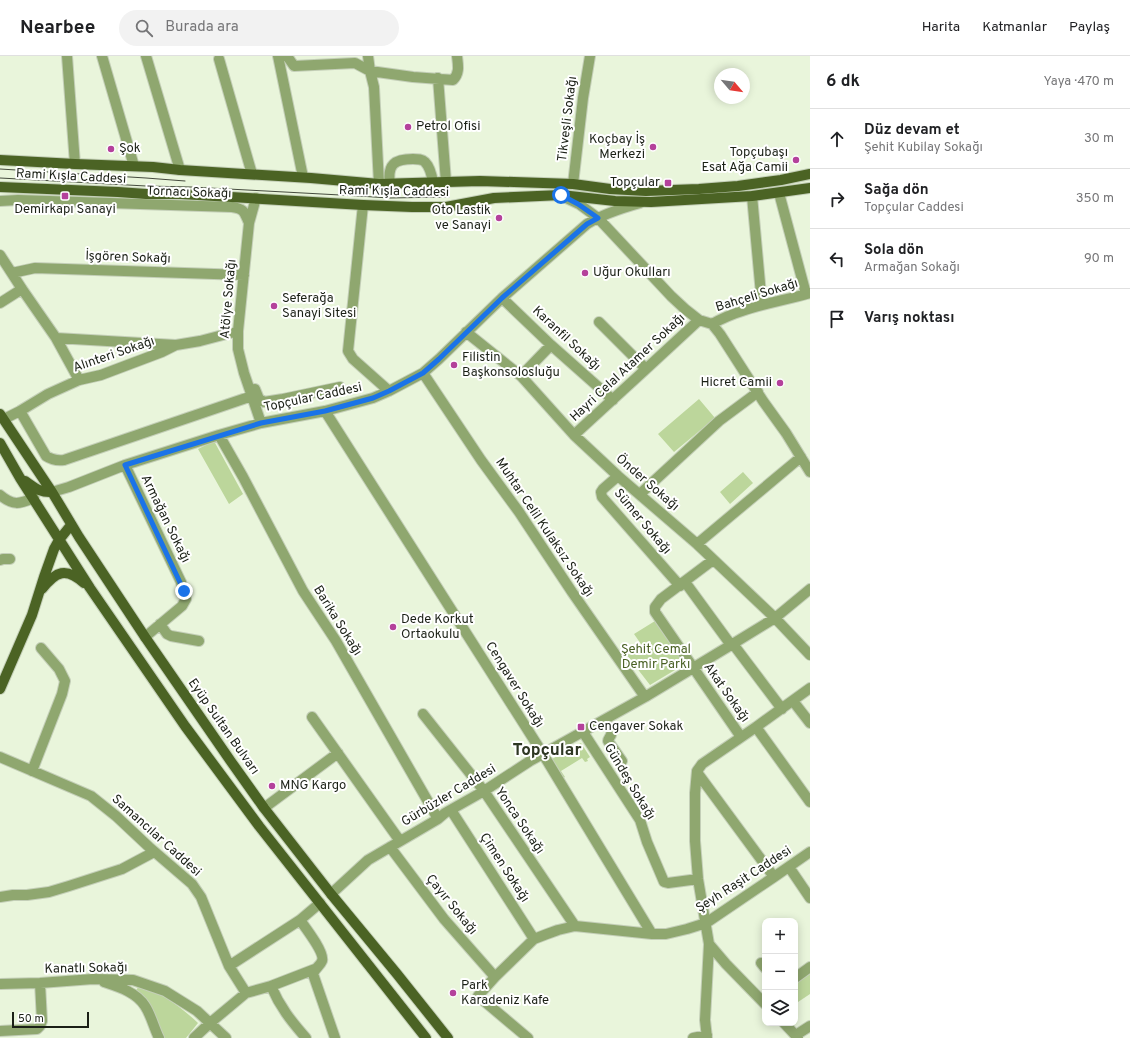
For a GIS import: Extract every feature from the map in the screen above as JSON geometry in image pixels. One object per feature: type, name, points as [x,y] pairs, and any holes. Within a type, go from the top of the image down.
[{"type":"main road","name":"Rami Kışla Caddesi","points":[[0,160],[153,167],[302,177],[379,184],[480,181],[573,184],[646,191],[738,186],[766,183],[810,174]]},
{"type":"main road","name":"Rami Kışla Caddesi","points":[[0,187],[256,198],[412,207],[446,207],[494,198],[561,195],[616,201],[642,202],[752,196],[810,188]]},
{"type":"main road","name":"Eyüp Sultan Bulvarı","points":[[2,417],[145,637],[264,808],[331,894],[448,1038]]},
{"type":"main road","points":[[0,443],[55,535],[185,726],[259,826],[426,1038]]},
{"type":"main road","points":[[20,478],[35,489],[42,492],[52,492]]},
{"type":"main road","points":[[0,680],[2,671],[22,629],[55,535],[71,525]]},
{"type":"main road","points":[[0,689],[30,619],[54,549],[55,535]]},
{"type":"main road","points":[[38,596],[52,578],[61,572],[76,576],[90,588]]},
{"type":"main road","points":[[320,904],[331,894]]},
{"type":"street","points":[[67,56],[75,164]]},
{"type":"street","points":[[102,56],[134,166]]},
{"type":"street","points":[[146,56],[180,170]]},
{"type":"street","points":[[278,56],[302,177]]},
{"type":"street","points":[[287,56],[294,66],[355,60],[370,71],[413,77],[452,80],[457,76],[458,72],[457,56]]},
{"type":"street","points":[[368,56],[374,87],[379,184]]},
{"type":"street","name":"Tikveşli Sokağı","points":[[573,184],[583,98],[590,56]]},
{"type":"street","points":[[219,59],[252,174]]},
{"type":"street","points":[[438,78],[446,182]]},
{"type":"street","points":[[390,184],[389,178],[391,168],[396,161],[404,160],[422,160],[426,163],[433,176],[433,183]]},
{"type":"street","points":[[779,192],[808,294]]},
{"type":"street","points":[[561,195],[578,204],[598,218],[671,296],[699,320],[712,324],[810,472]]},
{"type":"street","points":[[752,196],[762,305]]},
{"type":"street","name":"Atölye Sokağı","points":[[256,198],[249,223],[238,331],[238,350],[261,423]]},
{"type":"street","name":"Tornacı Sokağı","points":[[0,201],[18,200],[240,208],[244,212],[249,223]]},
{"type":"street","name":"Topçular Caddesi","points":[[52,492],[69,487],[125,465],[219,435],[261,423],[325,411],[373,398],[389,391],[423,373],[502,298],[587,224],[614,211],[642,202]]},
{"type":"street","points":[[363,205],[348,351],[353,359],[389,391]]},
{"type":"street","points":[[0,255],[56,338],[79,380]]},
{"type":"street","name":"İşgören Sokağı","points":[[12,273],[35,268],[244,276]]},
{"type":"street","points":[[0,303],[22,289]]},
{"type":"street","name":"Bahçeli Sokağı","points":[[712,324],[722,318],[762,305],[808,294]]},
{"type":"street","name":"Karanfil Sokağı","points":[[502,298],[612,400]]},
{"type":"street","name":"Hayri Celal Atamer Sokağı","points":[[574,435],[699,320]]},
{"type":"street","points":[[599,322],[646,370]]},
{"type":"street","name":"Alınteri Sokağı","points":[[2,417],[20,412],[48,394],[79,380],[101,375],[162,352],[176,345],[200,341],[238,331]]},
{"type":"street","name":"Önder Sokağı","points":[[466,332],[521,376],[574,435],[618,476],[697,544],[775,618],[810,655]]},
{"type":"street","points":[[56,338],[176,345]]},
{"type":"street","points":[[521,376],[552,345]]},
{"type":"street","points":[[244,373],[253,381],[259,399],[264,402],[340,387]]},
{"type":"street","name":"Muhtar Celil Kulaksız Sokağı","points":[[423,373],[481,460],[519,512],[572,592],[645,697]]},
{"type":"street","points":[[640,494],[719,421],[758,392]]},
{"type":"street","points":[[20,412],[46,456],[57,461],[64,460],[252,396]]},
{"type":"street","name":"Cengaver Sokağı","points":[[325,411],[543,754],[652,934]]},
{"type":"street","name":"Barika Sokağı","points":[[219,435],[243,477],[303,591],[336,641],[438,819]]},
{"type":"street","points":[[697,544],[801,457]]},
{"type":"street","name":"Armağan Sokağı","points":[[125,465],[184,591],[186,599],[182,606],[145,637]]},
{"type":"street","name":"Sümer Sokağı","points":[[618,476],[602,489],[602,497],[682,584],[732,644],[782,709]]},
{"type":"street","points":[[0,495],[13,504],[21,503],[34,498]]},
{"type":"street","name":"Akat Sokağı","points":[[714,560],[661,599],[656,604],[655,612],[741,737]]},
{"type":"street","name":"Gürbüzler Caddesi","points":[[331,894],[368,860],[543,754],[645,697],[775,618],[810,589]]},
{"type":"street","points":[[160,624],[167,634],[199,641]]},
{"type":"street","points":[[32,770],[66,681],[59,669],[41,648]]},
{"type":"street","points":[[693,1038],[707,1037],[706,1020],[709,944],[698,879],[695,841],[695,793],[697,771],[702,764],[810,688]]},
{"type":"street","points":[[793,701],[810,723]]},
{"type":"street","name":"Yonca Sokağı","points":[[423,714],[484,791],[575,926]]},
{"type":"street","points":[[312,717],[400,841]]},
{"type":"street","points":[[605,720],[612,733],[608,741],[622,761]]},
{"type":"street","points":[[756,727],[810,802]]},
{"type":"street","name":"Gündeş Sokağı","points":[[583,732],[640,820],[647,842],[664,882],[668,883],[698,879]]},
{"type":"street","points":[[264,808],[338,753]]},
{"type":"street","name":"Samancılar Caddesi","points":[[0,757],[91,796],[116,816],[154,852],[192,884],[201,896],[229,966],[246,993]]},
{"type":"street","points":[[697,771],[774,877]]},
{"type":"street","name":"Çimen Sokağı","points":[[451,810],[534,939]]},
{"type":"street","name":"Çayır Sokağı","points":[[390,848],[444,919],[495,977]]},
{"type":"street","points":[[0,897],[49,892],[122,869],[154,852]]},
{"type":"street","name":"Şeyh Raşit Caddesi","points":[[528,1038],[478,996],[534,939],[558,930],[575,926],[652,934],[666,934],[687,929],[706,923],[810,852]]},
{"type":"street","points":[[789,867],[810,898]]},
{"type":"street","points":[[229,966],[300,920],[320,904]]},
{"type":"street","points":[[300,920],[319,949],[322,957],[322,961],[315,969],[313,974],[335,1038]]},
{"type":"street","points":[[709,944],[762,1001]]},
{"type":"street","points":[[798,976],[810,967]]},
{"type":"street","points":[[194,1038],[210,1022],[246,993],[271,986],[315,969]]},
{"type":"street","points":[[93,978],[125,989],[135,996],[144,1005],[159,1038]]},
{"type":"street","name":"Kanatlı Sokağı","points":[[0,984],[40,983],[93,978],[133,980],[165,991],[196,1011],[226,1038]]},
{"type":"street","points":[[0,1031],[37,1029],[40,1026],[42,1021],[40,983]]},
{"type":"street","points":[[271,986],[276,998],[289,1018],[306,1038]]},
{"type":"street","points":[[787,1026],[797,1037],[810,1026]]},
{"type":"green space","points":[[699,399],[715,418],[674,452],[658,434]]},
{"type":"green space","points":[[214,441],[243,494],[229,504],[198,449]]},
{"type":"green space","points":[[743,472],[753,483],[730,504],[720,492]]},
{"type":"green space","name":"Şehit Cemal Demir Parkı","points":[[655,621],[685,664],[650,685],[626,654],[641,644],[634,634]]},
{"type":"green space","points":[[581,743],[590,757],[587,759],[588,761],[585,762],[582,758],[561,771],[565,777],[563,778],[552,759]]},
{"type":"green space","points":[[810,972],[810,994],[798,1002],[798,990],[798,980]]},
{"type":"green space","points":[[138,987],[163,996],[178,1006],[198,1023],[186,1038],[164,1038],[152,1010],[136,991]]},
{"type":"tram line","points":[[0,169],[185,181]]},
{"type":"tram line","points":[[0,178],[389,198],[449,197]]},
{"type":"place","name":"Petrol Ofisi","points":[[408,127]]},
{"type":"place","name":"Koçbay İş Merkezi","points":[[653,147]]},
{"type":"place","name":"Şok","points":[[111,149]]},
{"type":"place","name":"Topçubaşı Esat Ağa Camii","points":[[796,160]]},
{"type":"place","name":"Topçular","points":[[668,183]]},
{"type":"place","name":"Demirkapı Sanayi","points":[[65,196]]},
{"type":"place","name":"Oto Lastik ve Sanayi","points":[[499,218]]},
{"type":"place","name":"Uğur Okulları","points":[[585,273]]},
{"type":"place","name":"Seferağa Sanayi Sitesi","points":[[274,306]]},
{"type":"place","name":"Filistin Başkonsolosluğu","points":[[454,365]]},
{"type":"place","name":"Hicret Camii","points":[[780,383]]},
{"type":"place","name":"Dede Korkut Ortaokulu","points":[[393,627]]},
{"type":"place","name":"Cengaver Sokak","points":[[581,727]]},
{"type":"place","name":"MNG Kargo","points":[[272,786]]},
{"type":"place","name":"Park Karadeniz Kafe","points":[[453,993]]},
{"type":"district","name":"Topçular","points":[[547,751]]},
{"type":"route","points":[[184,591],[125,465],[261,423],[325,411],[373,398],[423,373],[502,298],[587,224],[598,218],[587,209],[561,195]]}]
